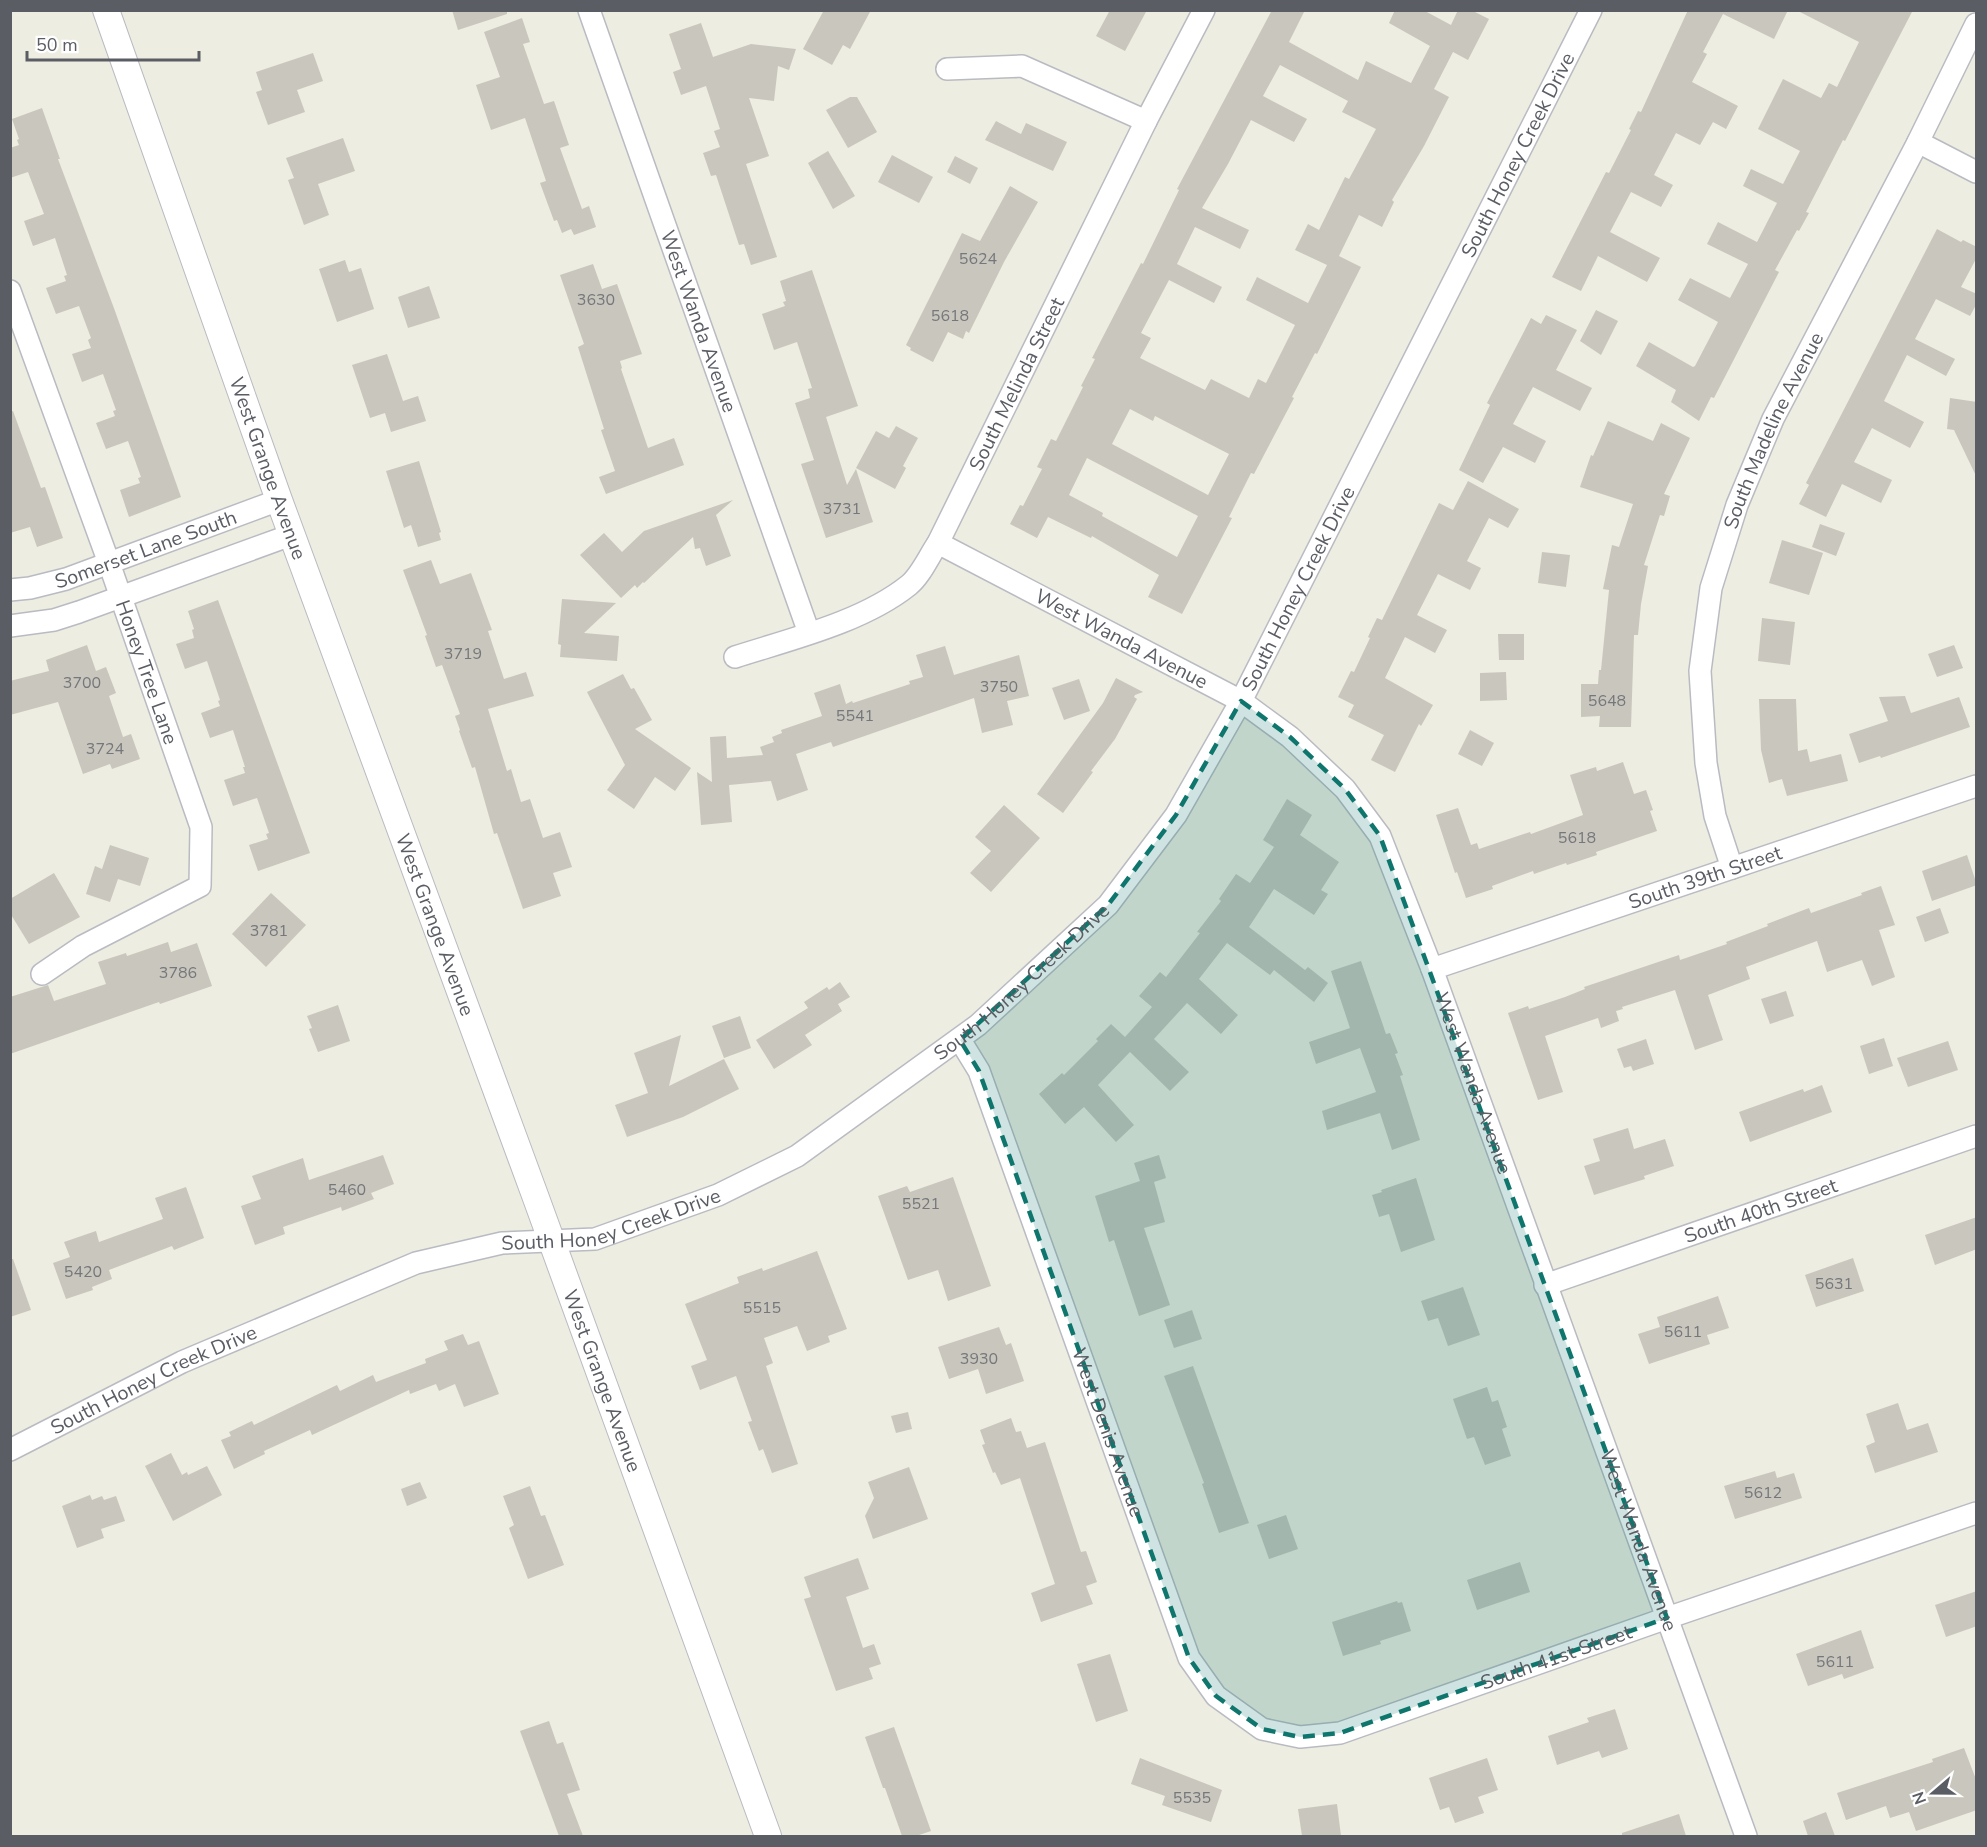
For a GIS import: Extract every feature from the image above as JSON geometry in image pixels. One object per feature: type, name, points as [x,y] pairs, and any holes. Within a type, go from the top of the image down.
[{"type":"street","name":"West Grange Avenue","points":[[106,10],[291,535],[552,1240],[768,1836]]},
{"type":"street","name":"West Wanda Avenue","points":[[589,10],[809,633]]},
{"type":"street","name":"South Melinda Street","points":[[735,657],[842,621],[885,602],[911,583],[938,543],[1146,121],[1204,10]]},
{"type":"street","name":"South Honey Creek Drive","points":[[10,1450],[182,1362],[416,1263],[502,1243],[596,1239],[718,1195],[797,1156],[978,1025],[1108,905],[1176,815],[1242,701],[1591,10]]},
{"type":"street","name":"South Madeline Avenue","points":[[1732,868],[1715,816],[1706,763],[1700,671],[1711,588],[1737,505],[1773,419],[1977,24]]},
{"type":"street","points":[[947,69],[1022,66],[1146,121]]},
{"type":"street","points":[[1918,142],[1977,172]]},
{"type":"street","name":"Honey Tree Lane","points":[[10,291],[109,563],[201,827],[200,886],[82,946],[42,974]]},
{"type":"street","name":"Somerset Lane South","points":[[10,590],[30,588],[66,579],[279,500]]},
{"type":"street","name":"Somerset Lane South","points":[[10,626],[54,620],[291,535]]},
{"type":"street","name":"West Wanda Avenue","points":[[938,543],[1242,701],[1290,737],[1345,789],[1380,836],[1432,969],[1746,1836]]},
{"type":"street","name":"South 39th Street","points":[[1432,969],[1977,786]]},
{"type":"street","name":"West Denis Avenue","points":[[960,1040],[979,1071],[1189,1658],[1216,1696],[1262,1729],[1300,1737],[1340,1733]]},
{"type":"street","name":"South 40th Street","points":[[1545,1285],[1977,1136]]},
{"type":"street","name":"South 41st Street","points":[[1340,1733],[1667,1618],[1977,1513]]},
{"type":"highlighted area","points":[[1241,701],[1290,737],[1345,789],[1380,836],[1667,1618],[1340,1733],[1300,1737],[1262,1729],[1216,1696],[1189,1658],[979,1071],[960,1040],[1108,905],[1176,815]]},
{"type":"building","points":[[452,10],[507,10],[507,14],[458,30]]},
{"type":"building","points":[[824,10],[871,10],[850,49],[843,45],[832,65],[803,49]]},
{"type":"building","points":[[1110,10],[1147,10],[1125,51],[1096,36]]},
{"type":"building","points":[[1272,10],[1305,10],[1289,42],[1358,80],[1366,61],[1411,83],[1430,46],[1389,23],[1395,10],[1423,10],[1451,25],[1458,10],[1471,10],[1489,19],[1468,60],[1453,52],[1434,89],[1449,97],[1424,146],[1392,200],[1394,202],[1382,227],[1359,215],[1339,256],[1361,267],[1254,474],[1251,473],[1229,517],[1232,518],[1182,614],[1148,597],[1159,575],[1092,536],[1091,538],[1048,517],[1037,538],[1010,524],[1020,505],[1023,506],[1042,469],[1037,467],[1051,439],[1056,441],[1083,387],[1081,386],[1095,359],[1092,358],[1141,263],[1143,264],[1179,190],[1177,189]],"holes":[[[1280,65],[1348,101],[1342,112],[1376,129],[1349,179],[1345,177],[1319,230],[1308,224],[1295,250],[1327,265],[1308,303],[1257,277],[1246,300],[1295,325],[1266,383],[1258,379],[1249,398],[1211,379],[1205,390],[1140,358],[1151,338],[1141,333],[1169,280],[1214,303],[1222,287],[1177,264],[1195,227],[1240,249],[1249,230],[1202,208],[1251,120],[1294,142],[1307,119],[1263,96]],[[1130,409],[1153,421],[1155,416],[1229,454],[1208,495],[1112,444]],[[1087,458],[1198,516],[1177,557],[1069,495]]]},
{"type":"building","points":[[1688,10],[1788,10],[1774,39],[1723,14],[1703,52],[1707,54],[1692,82],[1738,106],[1726,129],[1713,122],[1700,145],[1676,133],[1654,175],[1673,185],[1661,207],[1631,192],[1610,232],[1660,258],[1647,282],[1598,256],[1581,291],[1552,277],[1606,172],[1609,173],[1638,111],[1641,112]]},
{"type":"building","points":[[1796,10],[1913,10],[1806,212],[1809,213],[1775,270],[1779,272],[1714,398],[1711,397],[1699,421],[1671,402],[1676,390],[1636,366],[1649,342],[1693,367],[1695,366],[1718,322],[1678,300],[1690,278],[1730,298],[1748,264],[1707,244],[1718,222],[1757,242],[1777,203],[1743,186],[1751,169],[1783,184],[1800,151],[1758,129],[1783,79],[1821,98],[1829,83],[1837,87],[1859,42]]},
{"type":"building","points":[[522,18],[530,42],[523,44],[544,104],[554,101],[569,145],[560,148],[582,209],[589,206],[596,227],[574,235],[571,229],[562,233],[557,220],[554,221],[540,183],[546,181],[525,118],[491,130],[476,85],[500,77],[484,32]]},
{"type":"building","points":[[701,23],[713,57],[751,44],[796,49],[789,70],[778,66],[774,101],[749,98],[769,156],[746,164],[777,257],[751,265],[744,244],[739,245],[716,175],[711,176],[703,153],[720,147],[714,131],[720,129],[706,86],[681,95],[673,72],[681,69],[669,34]]},
{"type":"building","points":[[313,53],[323,81],[297,90],[305,112],[268,125],[256,92],[262,90],[256,72]]},
{"type":"building","points":[[850,97],[857,97],[877,132],[848,148],[826,110]]},
{"type":"building","points":[[42,108],[60,159],[58,159],[181,497],[129,517],[120,490],[140,483],[138,478],[141,477],[128,441],[106,449],[96,423],[115,416],[113,411],[116,410],[103,374],[82,382],[72,354],[91,348],[88,340],[91,338],[79,306],[56,314],[46,288],[66,281],[64,276],[67,275],[55,238],[33,246],[24,221],[44,214],[28,172],[10,178],[10,148],[19,145],[12,119]]},
{"type":"building","points":[[996,121],[1021,134],[1026,123],[1067,142],[1053,171],[985,140]]},
{"type":"building","points":[[343,138],[355,171],[318,184],[329,215],[304,225],[288,180],[294,178],[286,158]]},
{"type":"building","points":[[828,151],[855,196],[833,209],[808,163]]},
{"type":"building","points":[[892,155],[933,177],[919,203],[878,182]]},
{"type":"building","points":[[955,156],[978,168],[970,184],[947,172]]},
{"type":"building","points":[[1010,186],[1038,202],[1004,262],[969,333],[966,331],[963,339],[948,332],[933,362],[910,350],[911,348],[906,345],[962,233],[980,241]]},
{"type":"building","points":[[1937,229],[1961,242],[1963,240],[1977,247],[1977,257],[1961,287],[1977,294],[1977,303],[1970,316],[1936,299],[1915,339],[1955,359],[1946,376],[1907,355],[1884,401],[1924,422],[1910,448],[1872,428],[1854,462],[1892,480],[1881,503],[1842,484],[1826,517],[1799,504],[1809,485],[1806,483]]},
{"type":"building","points":[[345,260],[349,272],[361,268],[374,309],[337,322],[319,269]]},
{"type":"building","points":[[593,264],[602,289],[617,284],[642,354],[620,361],[648,448],[674,438],[684,465],[606,494],[599,477],[615,471],[578,347],[584,344],[560,275]]},
{"type":"building","points":[[812,270],[858,406],[826,417],[847,485],[856,469],[873,522],[826,538],[801,464],[814,460],[795,403],[810,398],[808,389],[812,388],[797,342],[774,350],[762,314],[785,306],[783,302],[786,301],[780,281]]},
{"type":"building","points":[[429,286],[440,318],[408,328],[398,297]]},
{"type":"building","points":[[1596,310],[1618,321],[1601,355],[1580,341]]},
{"type":"building","points":[[1546,315],[1577,330],[1556,370],[1592,388],[1580,411],[1533,387],[1513,424],[1546,441],[1535,463],[1503,447],[1483,483],[1459,470],[1490,405],[1487,403],[1531,318],[1541,324]]},
{"type":"building","points":[[387,354],[403,401],[418,396],[426,421],[391,432],[385,413],[370,418],[352,365]]},
{"type":"building","points":[[1950,398],[1977,402],[1977,478],[1954,430],[1947,429]]},
{"type":"building","points":[[13,411],[41,488],[45,487],[63,538],[37,547],[30,527],[10,533],[10,412]]},
{"type":"building","points":[[1608,421],[1653,441],[1661,423],[1690,438],[1664,494],[1670,496],[1664,516],[1660,515],[1644,565],[1648,566],[1638,635],[1634,635],[1631,727],[1599,727],[1600,716],[1581,717],[1581,684],[1598,684],[1599,670],[1601,670],[1609,590],[1603,589],[1612,545],[1619,547],[1633,504],[1580,487],[1591,455],[1593,456]]},
{"type":"building","points":[[896,426],[918,438],[903,466],[906,468],[895,489],[856,468],[876,431],[889,438]]},
{"type":"building","points":[[419,461],[441,532],[439,533],[441,540],[418,547],[411,525],[404,528],[386,471]]},
{"type":"building","points":[[1468,481],[1519,509],[1508,528],[1489,518],[1467,561],[1481,568],[1470,590],[1438,574],[1417,615],[1447,630],[1435,653],[1405,637],[1385,678],[1433,705],[1421,726],[1419,724],[1395,772],[1371,760],[1384,735],[1348,717],[1354,705],[1338,697],[1351,671],[1354,672],[1377,618],[1382,620],[1439,503],[1453,510]]},
{"type":"building","points":[[733,500],[716,515],[731,556],[706,566],[700,548],[695,549],[693,537],[644,583],[637,588],[635,585],[621,598],[580,555],[604,533],[622,552],[644,531]]},
{"type":"building","points":[[1820,524],[1845,533],[1836,556],[1812,547]]},
{"type":"building","points":[[1782,540],[1823,553],[1809,595],[1769,583]]},
{"type":"building","points":[[1542,552],[1570,555],[1566,587],[1538,583]]},
{"type":"building","points":[[431,560],[440,584],[471,573],[492,630],[488,631],[504,679],[526,672],[534,696],[488,709],[507,771],[511,769],[521,802],[530,799],[543,838],[560,832],[572,867],[553,873],[561,896],[523,909],[497,833],[494,834],[475,767],[472,768],[459,731],[455,716],[460,714],[442,665],[436,667],[403,570]]},
{"type":"building","points":[[562,599],[616,603],[584,633],[619,636],[617,661],[560,657],[561,645],[558,644]]},
{"type":"building","points":[[218,600],[310,853],[258,871],[249,845],[268,839],[266,834],[269,833],[257,798],[233,806],[224,780],[245,773],[233,730],[210,738],[201,713],[220,706],[218,701],[220,700],[207,661],[185,669],[176,644],[194,638],[192,630],[194,629],[188,611]]},
{"type":"building","points":[[1762,618],[1795,622],[1790,665],[1758,661]]},
{"type":"building","points":[[1498,634],[1524,634],[1524,660],[1499,660]]},
{"type":"building","points":[[87,645],[96,671],[106,667],[116,693],[109,696],[123,737],[131,734],[140,759],[112,769],[110,764],[83,774],[58,702],[10,715],[10,681],[49,671],[46,660]]},
{"type":"building","points":[[1954,645],[1963,668],[1937,677],[1928,654]]},
{"type":"building","points":[[945,646],[954,675],[1019,655],[1029,696],[1007,701],[1013,725],[982,733],[974,698],[833,747],[831,742],[796,754],[808,790],[777,801],[771,781],[729,785],[732,822],[701,825],[697,772],[712,782],[710,737],[726,736],[727,758],[763,755],[760,747],[774,742],[772,737],[782,733],[781,730],[822,716],[814,693],[840,684],[846,704],[910,684],[909,681],[923,677],[916,655]]},
{"type":"building","points":[[1506,672],[1507,700],[1480,701],[1480,673]]},
{"type":"building","points":[[623,674],[631,689],[634,688],[652,720],[635,729],[691,768],[675,791],[655,777],[634,809],[607,790],[625,765],[587,692]]},
{"type":"building","points":[[1116,678],[1143,692],[1135,695],[1137,699],[1115,739],[1063,813],[1037,794],[1103,703]]},
{"type":"building","points":[[1079,679],[1090,711],[1064,720],[1052,688]]},
{"type":"building","points":[[1905,696],[1911,713],[1959,697],[1970,727],[1881,758],[1880,756],[1859,763],[1849,734],[1888,721],[1879,697]]},
{"type":"building","points":[[1759,699],[1796,699],[1798,751],[1807,749],[1810,762],[1841,754],[1848,781],[1787,796],[1782,779],[1769,783],[1761,750]]},
{"type":"building","points":[[1470,730],[1494,743],[1482,766],[1458,754]]},
{"type":"building","points":[[1623,762],[1634,794],[1646,790],[1657,831],[1596,852],[1597,855],[1567,865],[1566,863],[1534,874],[1533,871],[1466,898],[1457,872],[1455,873],[1436,815],[1458,808],[1471,845],[1477,843],[1479,849],[1530,832],[1531,834],[1583,815],[1570,775],[1596,767],[1597,771]]},
{"type":"building","points":[[1287,799],[1312,815],[1300,835],[1339,862],[1321,890],[1328,894],[1314,915],[1274,889],[1249,927],[1305,970],[1308,967],[1328,983],[1314,1002],[1274,970],[1270,975],[1227,943],[1199,979],[1238,1015],[1221,1034],[1187,1003],[1154,1039],[1189,1072],[1170,1091],[1130,1052],[1098,1085],[1134,1125],[1116,1142],[1084,1107],[1065,1124],[1039,1094],[1062,1073],[1064,1075],[1098,1041],[1096,1039],[1111,1024],[1125,1037],[1152,1007],[1139,996],[1160,972],[1166,977],[1200,933],[1197,932],[1221,901],[1219,899],[1236,874],[1250,883],[1274,847],[1263,840]]},
{"type":"building","points":[[1004,805],[1040,838],[991,892],[970,873],[991,851],[975,837]]},
{"type":"building","points":[[110,845],[149,858],[140,886],[118,879],[110,902],[86,894],[95,866],[102,869]]},
{"type":"building","points":[[1967,855],[1977,885],[1932,901],[1922,871]]},
{"type":"building","points":[[54,873],[80,917],[29,944],[10,913],[10,899]]},
{"type":"building","points":[[1881,886],[1895,925],[1879,930],[1895,977],[1872,986],[1862,960],[1827,972],[1817,941],[1746,967],[1750,979],[1708,995],[1723,1040],[1695,1050],[1675,990],[1622,1007],[1623,1009],[1616,1011],[1619,1021],[1601,1028],[1598,1018],[1545,1036],[1563,1092],[1538,1100],[1508,1013],[1528,1006],[1529,1009],[1565,997],[1585,989],[1584,987],[1679,955],[1680,960],[1727,944],[1726,942],[1809,908],[1811,913]]},
{"type":"building","points":[[271,893],[306,925],[266,967],[232,934]]},
{"type":"building","points":[[1940,908],[1949,933],[1925,942],[1916,917]]},
{"type":"building","points":[[168,942],[171,952],[197,943],[212,986],[10,1054],[10,997],[48,985],[54,1001],[106,984],[98,962],[126,953],[127,956]]},
{"type":"building","points":[[1361,961],[1386,1034],[1390,1033],[1398,1053],[1395,1054],[1403,1075],[1400,1076],[1420,1140],[1392,1150],[1380,1113],[1327,1130],[1322,1111],[1376,1092],[1360,1048],[1316,1064],[1309,1042],[1350,1028],[1331,971]]},
{"type":"building","points":[[840,982],[850,997],[838,1004],[842,1011],[805,1035],[812,1045],[774,1069],[756,1040],[808,1008],[804,1002],[827,987],[829,990]]},
{"type":"building","points":[[1786,991],[1794,1016],[1770,1024],[1761,999]]},
{"type":"building","points":[[338,1005],[350,1041],[318,1052],[309,1029],[312,1028],[307,1016]]},
{"type":"building","points":[[740,1016],[751,1048],[724,1058],[712,1026]]},
{"type":"building","points":[[681,1035],[669,1086],[724,1059],[739,1089],[683,1117],[627,1137],[615,1105],[648,1093],[634,1053]]},
{"type":"building","points":[[1884,1038],[1893,1066],[1869,1074],[1860,1046]]},
{"type":"building","points":[[1646,1039],[1654,1064],[1633,1071],[1631,1066],[1624,1068],[1617,1049]]},
{"type":"building","points":[[1948,1041],[1958,1070],[1908,1087],[1897,1058]]},
{"type":"building","points":[[1822,1085],[1832,1112],[1750,1142],[1739,1112],[1803,1089],[1804,1092]]},
{"type":"building","points":[[1628,1128],[1634,1149],[1665,1139],[1674,1166],[1644,1176],[1645,1179],[1594,1195],[1584,1166],[1600,1161],[1593,1139]]},
{"type":"building","points":[[383,1155],[394,1184],[371,1193],[374,1199],[342,1211],[341,1207],[283,1227],[285,1234],[255,1245],[241,1206],[261,1199],[252,1176],[303,1158],[309,1180]]},
{"type":"building","points":[[1159,1155],[1166,1178],[1154,1182],[1165,1222],[1144,1228],[1170,1305],[1139,1316],[1114,1240],[1109,1242],[1095,1196],[1140,1181],[1134,1163]]},
{"type":"building","points":[[953,1177],[991,1286],[948,1301],[938,1270],[908,1280],[878,1196],[907,1186],[910,1192]]},
{"type":"building","points":[[1416,1178],[1435,1240],[1401,1252],[1389,1214],[1379,1217],[1372,1195]]},
{"type":"building","points":[[186,1187],[204,1238],[174,1250],[172,1246],[109,1270],[112,1279],[92,1287],[93,1290],[66,1299],[53,1263],[70,1257],[64,1242],[96,1231],[99,1242],[163,1219],[155,1198]]},
{"type":"building","points":[[1977,1217],[1977,1249],[1935,1265],[1925,1235]]},
{"type":"building","points":[[817,1251],[847,1329],[828,1336],[830,1342],[807,1351],[797,1326],[764,1338],[773,1363],[766,1366],[798,1464],[772,1473],[763,1449],[759,1451],[748,1422],[752,1421],[736,1376],[700,1390],[691,1366],[707,1360],[685,1304],[739,1283],[737,1277],[762,1268],[763,1271]]},
{"type":"building","points":[[1853,1258],[1864,1291],[1816,1307],[1805,1275]]},
{"type":"building","points":[[10,1259],[13,1259],[31,1310],[10,1317]]},
{"type":"building","points":[[1463,1287],[1480,1335],[1448,1346],[1438,1318],[1428,1321],[1421,1301]]},
{"type":"building","points":[[1718,1296],[1729,1328],[1707,1335],[1710,1344],[1649,1364],[1638,1334],[1660,1327],[1657,1317]]},
{"type":"building","points":[[1192,1310],[1202,1339],[1174,1348],[1164,1320]]},
{"type":"building","points":[[999,1327],[1006,1345],[1011,1343],[1024,1381],[986,1394],[978,1369],[949,1379],[938,1347]]},
{"type":"building","points":[[463,1334],[468,1345],[479,1341],[499,1394],[464,1407],[455,1384],[439,1391],[436,1384],[410,1394],[409,1390],[312,1435],[310,1430],[264,1451],[265,1454],[234,1469],[221,1440],[231,1436],[229,1432],[252,1421],[254,1425],[337,1385],[340,1391],[373,1375],[376,1382],[426,1363],[425,1359],[448,1350],[444,1341]]},
{"type":"building","points":[[1193,1366],[1249,1523],[1219,1533],[1202,1484],[1204,1483],[1164,1376]]},
{"type":"building","points":[[1487,1387],[1492,1402],[1498,1400],[1507,1427],[1502,1429],[1511,1456],[1485,1465],[1474,1437],[1467,1439],[1453,1399]]},
{"type":"building","points":[[1898,1403],[1907,1430],[1928,1423],[1938,1452],[1875,1473],[1866,1446],[1875,1442],[1866,1414]]},
{"type":"building","points":[[908,1412],[912,1429],[896,1433],[891,1416]]},
{"type":"building","points":[[1011,1418],[1016,1432],[1021,1431],[1027,1448],[1045,1442],[1081,1552],[1086,1551],[1097,1582],[1086,1586],[1093,1604],[1041,1622],[1031,1593],[1055,1584],[1020,1478],[1001,1485],[995,1472],[993,1473],[982,1445],[985,1444],[980,1430]]},
{"type":"building","points":[[171,1453],[182,1475],[187,1472],[188,1475],[207,1466],[222,1495],[173,1521],[145,1466]]},
{"type":"building","points":[[909,1467],[928,1519],[873,1539],[865,1516],[874,1498],[868,1482]]},
{"type":"building","points":[[1775,1471],[1777,1478],[1794,1473],[1802,1498],[1735,1519],[1724,1486]]},
{"type":"building","points":[[420,1482],[427,1498],[407,1506],[401,1489]]},
{"type":"building","points":[[530,1486],[541,1516],[545,1515],[564,1565],[528,1579],[509,1528],[514,1525],[503,1496]]},
{"type":"building","points":[[90,1495],[92,1500],[102,1496],[104,1500],[116,1496],[125,1521],[101,1529],[104,1538],[77,1548],[62,1506]]},
{"type":"building","points":[[1286,1515],[1298,1549],[1269,1559],[1257,1525]]},
{"type":"building","points":[[858,1558],[869,1589],[846,1597],[863,1648],[874,1644],[881,1664],[869,1668],[873,1679],[836,1691],[804,1599],[811,1597],[804,1577]]},
{"type":"building","points":[[1520,1562],[1530,1592],[1477,1610],[1467,1580]]},
{"type":"building","points":[[1977,1591],[1977,1626],[1946,1637],[1935,1605]]},
{"type":"building","points":[[1397,1601],[1402,1602],[1411,1631],[1380,1641],[1381,1644],[1343,1656],[1332,1622]]},
{"type":"building","points":[[1861,1630],[1874,1668],[1844,1679],[1842,1674],[1808,1686],[1796,1654]]},
{"type":"building","points":[[1110,1654],[1128,1711],[1096,1722],[1077,1664]]},
{"type":"building","points":[[1615,1709],[1628,1749],[1602,1758],[1599,1751],[1557,1765],[1548,1736],[1589,1722],[1587,1718]]},
{"type":"building","points":[[549,1721],[557,1744],[563,1742],[580,1790],[567,1794],[583,1836],[559,1836],[520,1731]]},
{"type":"building","points":[[894,1727],[931,1831],[916,1836],[902,1836],[865,1737]]},
{"type":"building","points":[[1964,1748],[1977,1782],[1977,1810],[1916,1831],[1909,1812],[1890,1818],[1886,1806],[1846,1820],[1837,1793],[1933,1762],[1932,1759]]},
{"type":"building","points":[[1140,1758],[1222,1790],[1211,1822],[1162,1805],[1165,1796],[1131,1784]]},
{"type":"building","points":[[1487,1758],[1498,1790],[1478,1797],[1484,1813],[1455,1823],[1449,1807],[1440,1810],[1429,1778]]},
{"type":"building","points":[[1337,1804],[1341,1836],[1302,1836],[1298,1809]]},
{"type":"building","points":[[1826,1812],[1835,1836],[1808,1836],[1803,1821]]},
{"type":"building","points":[[1679,1814],[1686,1836],[1622,1836],[1622,1833]]}]
